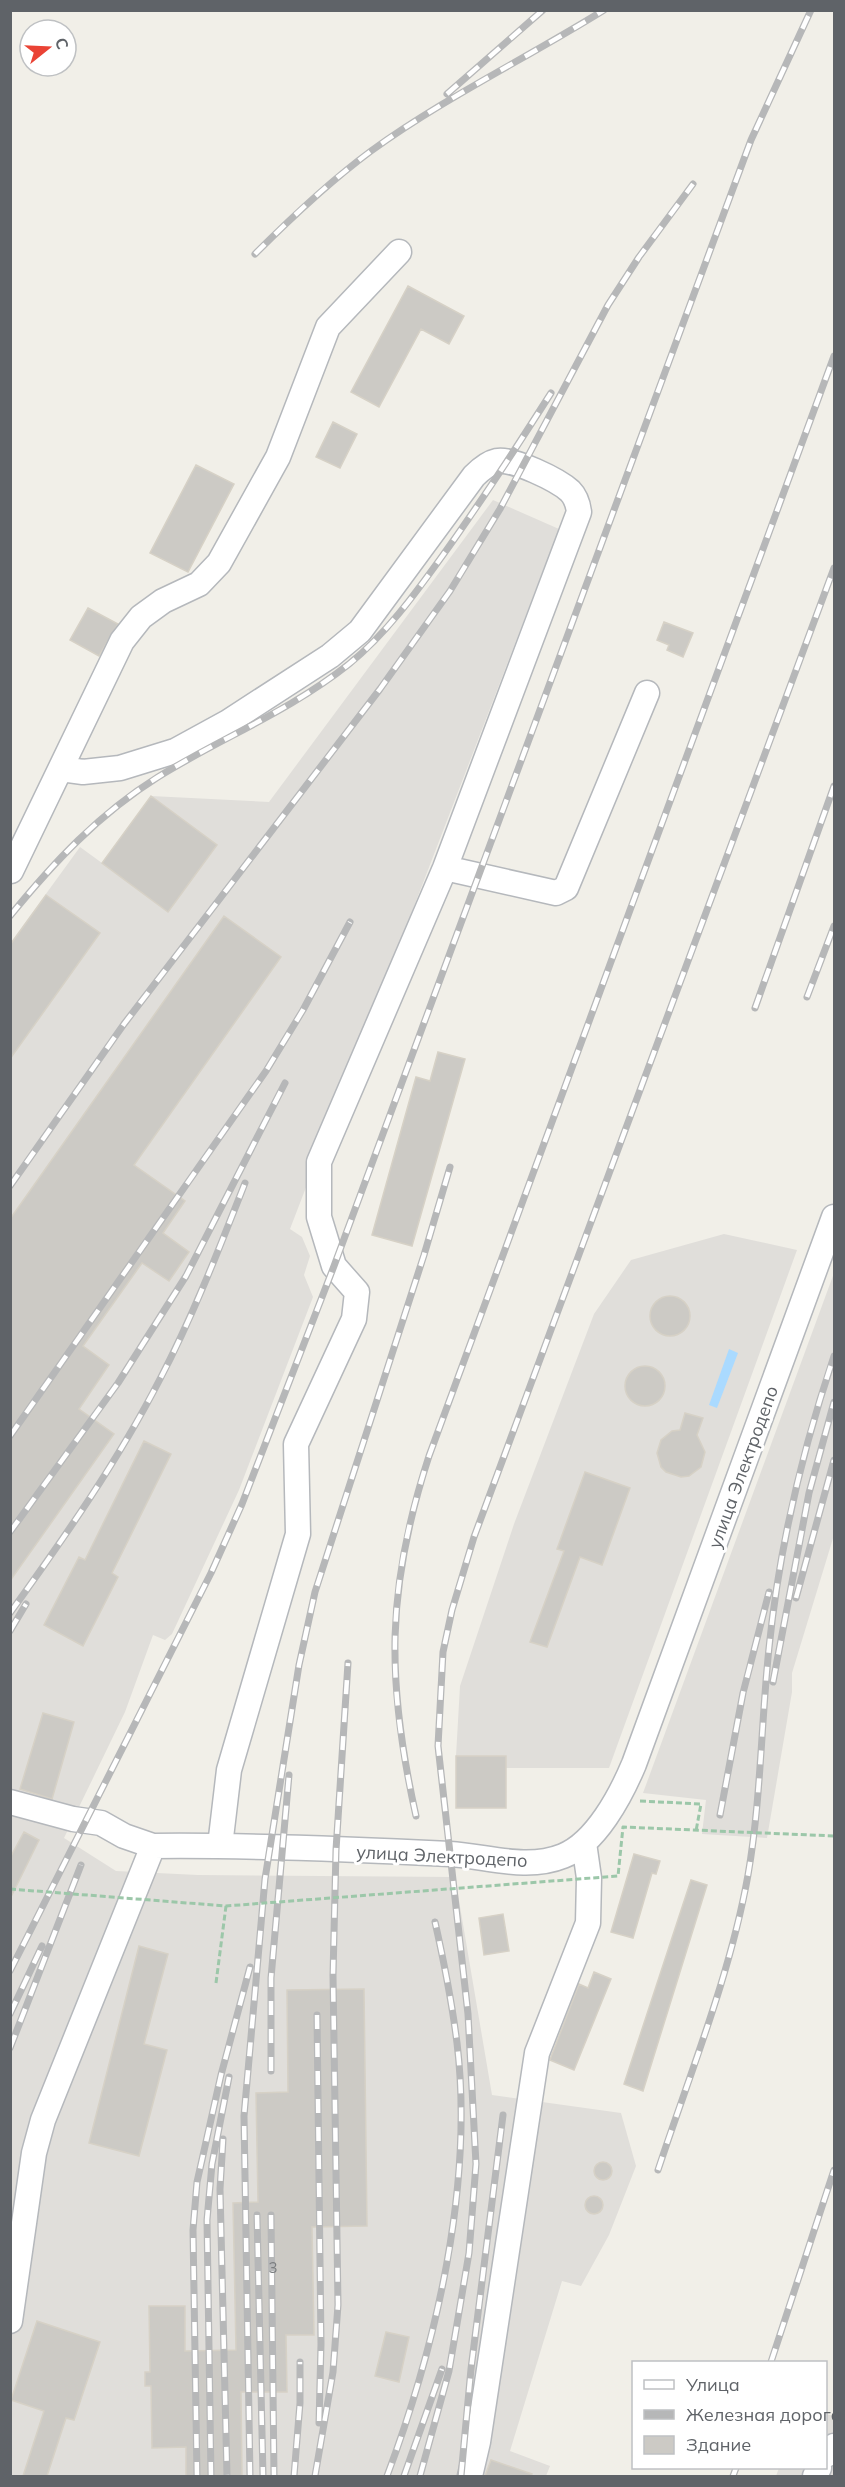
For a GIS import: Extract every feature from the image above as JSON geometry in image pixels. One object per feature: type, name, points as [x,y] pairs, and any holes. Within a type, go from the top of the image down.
[{"type":"street","points":[[11,871],[107,668],[130,628],[151,609],[199,584],[219,564],[278,457],[327,327],[399,252]]},
{"type":"street","points":[[61,769],[83,772],[120,768],[175,751],[228,722],[330,656],[360,631],[474,476],[491,463],[507,461],[553,480],[571,492],[578,504],[579,512],[445,868],[319,1162],[319,1217],[334,1266],[357,1292],[354,1319],[296,1444],[298,1533],[229,1770],[220,1845]]},
{"type":"street","points":[[445,868],[556,893],[566,888],[647,693]]},
{"type":"street","name":"улица Электродепо","points":[[10,1802],[73,1819],[101,1823],[124,1836],[153,1846],[220,1845],[451,1854],[512,1862],[548,1860],[563,1856],[584,1843],[612,1808],[634,1764],[834,1217]]},
{"type":"street","points":[[470,2476],[478,2442],[537,2053],[588,1923],[589,1878],[584,1843]]},
{"type":"street","points":[[10,2321],[34,2153],[43,2120],[153,1846]]},
{"type":"path","points":[[639,1801],[701,1804],[696,1831]]},
{"type":"path","points":[[10,1889],[226,1906],[618,1876],[622,1827],[834,1836]]},
{"type":"path","points":[[216,1983],[226,1906]]},
{"type":"shaded area","points":[[493,500],[559,529],[290,1229],[302,1237],[310,1256],[304,1275],[313,1297],[239,1490],[172,1634],[165,1640],[153,1635],[125,1712],[64,1838],[116,1871],[198,1875],[455,1877],[492,2095],[621,2113],[636,2166],[609,2235],[581,2286],[562,2281],[510,2451],[550,2466],[546,2476],[11,2476],[11,942],[80,847],[102,863],[151,796],[269,802]]},
{"type":"shaded area","points":[[724,1234],[797,1250],[609,1768],[506,1768],[506,1757],[456,1756],[460,1686],[514,1524],[594,1314],[631,1260]]},
{"type":"shaded area","points":[[834,1273],[834,1535],[792,1673],[792,1692],[767,1838],[702,1834],[706,1800],[643,1793]]},
{"type":"shaded area","points":[[827,2414],[834,2416],[834,2476],[776,2476],[779,2469],[827,2469]]},
{"type":"water","points":[[729,1349],[738,1353],[717,1408],[709,1405]]},
{"type":"building","points":[[408,286],[464,316],[449,344],[421,329],[379,407],[351,392]]},
{"type":"building","points":[[333,422],[357,434],[340,468],[316,457]]},
{"type":"building","points":[[196,465],[234,484],[188,572],[150,553]]},
{"type":"building","points":[[88,608],[118,624],[99,656],[70,640]]},
{"type":"building","points":[[664,622],[693,633],[683,657],[667,650],[669,645],[657,640]]},
{"type":"building","points":[[151,796],[217,845],[168,912],[102,863]]},
{"type":"building","points":[[46,895],[100,933],[10,1059],[10,945]]},
{"type":"building","points":[[224,916],[281,957],[134,1165],[185,1201],[163,1233],[189,1252],[169,1281],[142,1263],[83,1346],[109,1365],[79,1409],[114,1434],[10,1581],[10,1219]]},
{"type":"building","points":[[438,1052],[465,1059],[412,1246],[372,1235],[416,1077],[430,1081]]},
{"type":"building","points":[[670,1296],[684,1302],[690,1316],[684,1330],[670,1336],[656,1330],[650,1316],[656,1302]]},
{"type":"building","points":[[645,1366],[659,1372],[665,1386],[659,1400],[645,1406],[631,1400],[625,1386],[631,1372]]},
{"type":"building","points":[[685,1413],[703,1418],[697,1435],[705,1452],[701,1467],[689,1476],[681,1477],[666,1472],[661,1467],[657,1453],[661,1440],[672,1431],[680,1430]]},
{"type":"building","points":[[144,1441],[171,1454],[112,1573],[118,1577],[83,1646],[44,1625],[79,1557],[85,1560]]},
{"type":"building","points":[[585,1472],[630,1488],[602,1565],[580,1557],[547,1647],[530,1642],[564,1551],[557,1549]]},
{"type":"building","points":[[43,1713],[74,1722],[52,1799],[20,1789]]},
{"type":"building","points":[[456,1756],[506,1756],[506,1808],[456,1808]]},
{"type":"building","points":[[24,1832],[39,1840],[10,1899],[10,1858]]},
{"type":"building","points":[[634,1854],[660,1861],[656,1874],[652,1873],[633,1938],[611,1932]]},
{"type":"building","points":[[691,1880],[707,1885],[643,2091],[624,2084]]},
{"type":"building","points":[[503,1914],[509,1951],[484,1955],[479,1918]]},
{"type":"building","points":[[139,1946],[168,1954],[144,2044],[167,2050],[139,2156],[89,2143]]},
{"type":"building","points":[[594,1972],[611,1979],[574,2070],[550,2060],[579,1984],[588,1988]]},
{"type":"building","points":[[364,1989],[367,2226],[312,2227],[314,2335],[286,2335],[287,2392],[241,2392],[242,2476],[186,2476],[186,2447],[152,2448],[151,2386],[145,2386],[145,2372],[150,2372],[149,2306],[185,2306],[185,2351],[236,2350],[233,2203],[258,2202],[256,2093],[288,2092],[287,1990]]},
{"type":"building","points":[[599,2162],[607,2162],[612,2167],[610,2178],[599,2180],[594,2175],[594,2167]]},
{"type":"building","points":[[590,2196],[598,2196],[603,2201],[601,2212],[590,2214],[585,2209],[585,2201]]},
{"type":"building","points":[[37,2321],[100,2342],[74,2420],[66,2418],[47,2476],[23,2476],[44,2411],[11,2400]]},
{"type":"building","points":[[386,2332],[409,2337],[399,2382],[375,2376]]},
{"type":"building","points":[[491,2460],[532,2474],[531,2476],[485,2476]]},
{"type":"railway","points":[[447,94],[543,10]]},
{"type":"railway","points":[[255,254],[340,175],[371,151],[427,113],[604,10]]},
{"type":"railway","points":[[10,1971],[211,1573],[242,1504],[334,1266],[751,140],[811,10]]},
{"type":"railway","points":[[10,1186],[124,1024],[380,689],[450,591],[500,509],[608,305],[639,257],[693,184]]},
{"type":"railway","points":[[416,1816],[399,1721],[395,1635],[398,1592],[415,1504],[429,1456],[834,356]]},
{"type":"railway","points":[[10,916],[78,840],[137,791],[182,763],[303,696],[363,652],[399,613],[432,570],[485,495],[551,393]]},
{"type":"railway","points":[[420,2476],[449,2371],[469,2253],[476,2164],[468,2014],[438,1746],[443,1652],[452,1610],[474,1537],[834,568]]},
{"type":"railway","points":[[755,1008],[834,786]]},
{"type":"railway","points":[[10,1436],[266,1071],[303,1010],[350,922]]},
{"type":"railway","points":[[807,997],[834,926]]},
{"type":"railway","points":[[10,1532],[118,1383],[186,1276],[285,1083]]},
{"type":"railway","points":[[250,2476],[244,2116],[265,1879],[299,1665],[315,1592],[424,1255],[450,1167]]},
{"type":"railway","points":[[10,1613],[90,1499],[144,1410],[195,1307],[245,1183]]},
{"type":"railway","points":[[658,2170],[720,1987],[740,1913],[756,1819],[769,1648],[779,1574],[802,1464],[834,1356]]},
{"type":"railway","points":[[773,1682],[809,1493],[834,1402]]},
{"type":"railway","points":[[796,1598],[834,1460]]},
{"type":"railway","points":[[720,1815],[743,1693],[769,1592]]},
{"type":"railway","points":[[10,1631],[26,1604]]},
{"type":"railway","points":[[315,2476],[333,2372],[338,2305],[333,1975],[336,1850],[348,1663]]},
{"type":"railway","points":[[271,2071],[271,1978],[289,1775]]},
{"type":"railway","points":[[10,2048],[81,1865]]},
{"type":"railway","points":[[387,2476],[405,2426],[435,2319],[447,2264],[460,2152],[461,2097],[457,2043],[448,1982],[435,1922]]},
{"type":"railway","points":[[10,2014],[42,1946]]},
{"type":"railway","points":[[197,2476],[193,2230],[197,2182],[221,2075],[250,1967]]},
{"type":"railway","points":[[317,2015],[321,2344],[319,2423]]},
{"type":"railway","points":[[211,2476],[207,2220],[212,2164],[229,2077]]},
{"type":"railway","points":[[461,2476],[471,2369],[503,2115]]},
{"type":"railway","points":[[223,2139],[220,2189],[227,2476]]},
{"type":"railway","points":[[771,2361],[834,2170]]},
{"type":"railway","points":[[257,2215],[263,2476]]},
{"type":"railway","points":[[271,2215],[274,2476]]},
{"type":"railway","points":[[294,2476],[300,2403],[300,2362]]},
{"type":"railway","points":[[404,2476],[442,2369]]},
{"type":"railway","points":[[733,2476],[736,2469]]}]
